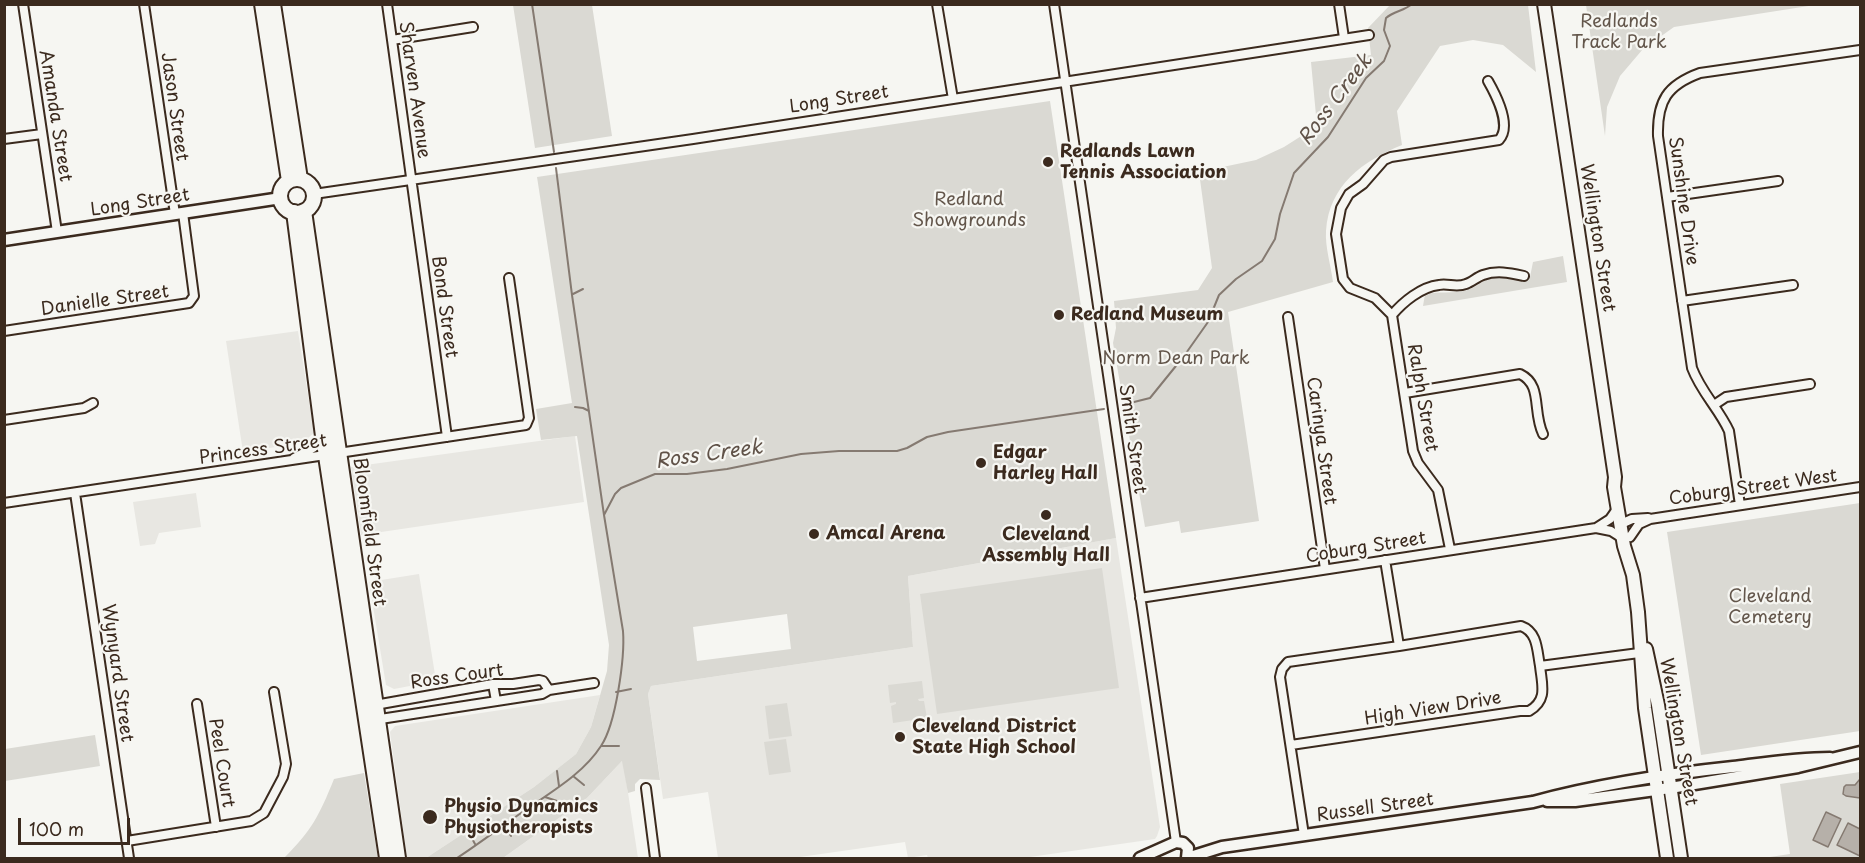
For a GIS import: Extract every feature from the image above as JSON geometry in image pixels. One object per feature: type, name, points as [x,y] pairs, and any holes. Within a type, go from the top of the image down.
[{"type":"highway","points":[[262,4],[295,180]]},
{"type":"highway","points":[[273,4],[295,180]]},
{"type":"highway","points":[[295,180],[309,184],[314,194],[312,204],[299,211],[285,207],[281,198],[282,188],[295,180]]},
{"type":"highway","name":"Bloomfield Street","points":[[299,211],[324,436],[333,454]]},
{"type":"highway","name":"Bloomfield Street","points":[[299,211],[370,706],[387,858]]},
{"type":"highway","name":"Bloomfield Street","points":[[372,721],[398,858]]},
{"type":"main road","name":"Wellington Street","points":[[1544,4],[1615,477],[1614,487],[1623,522]]},
{"type":"main road","name":"Long Street","points":[[4,240],[281,198]]},
{"type":"main road","name":"Wellington Street","points":[[1615,477],[1620,485],[1623,522],[1638,612],[1658,705],[1668,774],[1664,789],[1667,858]]},
{"type":"main road","name":"Wellington Street","points":[[1638,612],[1639,653],[1655,776],[1664,789],[1681,858]]},
{"type":"main road","points":[[1830,758],[1860,752]]},
{"type":"main road","name":"Russell Street","points":[[1533,802],[1573,791],[1668,774],[1799,758],[1830,758]]},
{"type":"main road","name":"Russell Street","points":[[1187,858],[1222,847],[1533,802],[1575,801],[1664,789],[1798,767],[1830,758]]},
{"type":"main road","name":"Russell Street","points":[[1140,858],[1177,844],[1222,847]]},
{"type":"main road","points":[[1169,858],[1167,852],[1177,844],[1189,851],[1187,858]]},
{"type":"street","name":"Amanda Street","points":[[23,4],[57,232]]},
{"type":"street","name":"Jason Street","points":[[144,4],[179,214]]},
{"type":"street","name":"Sharven Avenue","points":[[387,4],[411,180]]},
{"type":"street","points":[[937,4],[953,99]]},
{"type":"street","name":"Smith Street","points":[[1054,4],[1177,844]]},
{"type":"street","points":[[1339,4],[1344,38]]},
{"type":"street","points":[[392,40],[473,27]]},
{"type":"street","name":"Long Street","points":[[314,194],[953,99],[1369,34]]},
{"type":"street","name":"Sunshine Drive","points":[[1740,505],[1729,431],[1699,385],[1692,368],[1666,197],[1657,117],[1661,103],[1673,88],[1686,78],[1700,73],[1860,50]]},
{"type":"street","points":[[1488,81],[1500,102],[1504,130],[1499,140],[1401,155],[1384,160],[1363,183],[1349,194],[1341,208],[1336,234],[1343,279],[1350,288],[1376,298],[1392,315],[1399,307],[1423,290],[1439,284],[1455,286],[1468,284],[1481,275],[1500,271],[1524,276]]},
{"type":"street","points":[[4,139],[42,134]]},
{"type":"street","name":"Bond Street","points":[[411,180],[447,437]]},
{"type":"street","points":[[1666,197],[1778,181]]},
{"type":"street","name":"Danielle Street","points":[[4,331],[189,303],[194,296],[179,214]]},
{"type":"street","name":"Princess Street","points":[[4,503],[526,425],[529,418],[509,278]]},
{"type":"street","points":[[1682,301],[1793,285]]},
{"type":"street","name":"Ralph Street","points":[[1392,315],[1413,451],[1418,463],[1438,490],[1450,549]]},
{"type":"street","name":"Carinya Street","points":[[1288,317],[1325,569]]},
{"type":"street","points":[[1405,393],[1520,374],[1533,383],[1538,423],[1543,434]]},
{"type":"street","points":[[1714,405],[1726,397],[1810,384]]},
{"type":"street","points":[[4,420],[84,408],[93,403]]},
{"type":"street","points":[[288,461],[313,448],[324,436]]},
{"type":"street","name":"Coburg Street West","points":[[1626,538],[1639,524],[1650,519],[1860,487]]},
{"type":"street","name":"Wynyard Street","points":[[75,493],[129,858]]},
{"type":"street","points":[[1596,528],[1610,519],[1618,508]]},
{"type":"street","name":"Coburg Street West","points":[[1623,522],[1643,517],[1650,519]]},
{"type":"street","points":[[1596,528],[1611,531],[1626,538]]},
{"type":"street","name":"Coburg Street","points":[[1140,598],[1596,528]]},
{"type":"street","points":[[1385,560],[1399,646]]},
{"type":"street","name":"High View Drive","points":[[1291,746],[1509,712],[1529,711],[1540,703],[1542,696],[1540,666],[1534,635],[1528,628],[1521,626],[1288,662],[1282,669],[1280,677],[1305,835]]},
{"type":"street","points":[[1540,666],[1639,653]]},
{"type":"street","name":"Ross Court","points":[[370,706],[493,684],[539,680],[543,681],[549,690]]},
{"type":"street","name":"Ross Court","points":[[372,721],[542,694],[549,690],[594,683]]},
{"type":"street","points":[[493,684],[496,701]]},
{"type":"street","points":[[127,841],[252,821],[264,813],[283,777],[286,764],[274,692]]},
{"type":"street","name":"Peel Court","points":[[197,704],[216,827]]},
{"type":"street","points":[[646,788],[655,858]]},
{"type":"shaded area","points":[[298,331],[314,433],[302,443],[243,452],[226,341]]},
{"type":"shaded area","points":[[575,436],[584,502],[361,535],[351,467]]},
{"type":"shaded area","points":[[196,493],[201,527],[159,533],[155,544],[140,546],[133,502]]},
{"type":"shaded area","name":"Cleveland District State High School","points":[[1116,538],[1160,827],[1155,839],[1023,858],[928,858],[927,855],[908,858],[905,842],[793,858],[718,858],[708,792],[663,799],[648,694],[651,686],[913,647],[908,576]]},
{"type":"shaded area","points":[[419,574],[436,681],[394,689],[386,685],[369,582]]},
{"type":"shaded area","points":[[600,695],[591,727],[576,754],[534,787],[426,858],[407,858],[390,732],[395,726]]},
{"type":"shaded area","points":[[623,760],[638,858],[503,858],[587,798]]},
{"type":"shaded area","points":[[1860,779],[1860,798],[1843,794],[1846,785],[1855,785]]},
{"type":"shaded area","points":[[1826,812],[1841,819],[1828,847],[1813,840]]},
{"type":"shaded area","points":[[1848,823],[1860,829],[1860,856],[1837,845]]},
{"type":"green space","name":"Redlands Track Park","points":[[1586,4],[1815,5],[1674,27],[1643,49],[1620,76],[1607,107],[1605,136]]},
{"type":"green space","points":[[513,5],[592,5],[612,136],[535,148]]},
{"type":"green space","name":"Norm Dean Park","points":[[1390,5],[1528,5],[1536,72],[1503,45],[1473,40],[1440,46],[1397,111],[1402,145],[1362,167],[1350,177],[1334,200],[1326,231],[1333,282],[1228,312],[1259,521],[1181,533],[1179,521],[1145,527],[1113,343],[1116,328],[1114,301],[1198,290],[1212,268],[1199,172],[1256,160],[1284,147],[1317,126],[1311,62],[1371,55],[1368,28]]},
{"type":"green space","name":"Redland Showgrounds","points":[[1050,101],[1116,538],[908,576],[913,647],[651,686],[648,694],[660,780],[640,779],[635,784],[635,791],[628,793],[622,761],[587,798],[503,858],[426,858],[534,787],[576,754],[591,727],[607,671],[609,645],[577,436],[541,440],[536,409],[572,403],[537,177]],"holes":[[[787,614],[791,649],[697,661],[693,627]]]},
{"type":"green space","points":[[1563,256],[1567,282],[1423,306],[1425,294],[1467,290],[1492,278],[1530,277],[1533,262]]},
{"type":"green space","name":"Cleveland Cemetery","points":[[1860,503],[1860,731],[1701,755],[1667,532]]},
{"type":"green space","points":[[1102,568],[1119,688],[937,714],[920,594]]},
{"type":"green space","points":[[922,681],[924,698],[918,699],[924,701],[927,718],[893,723],[891,706],[896,702],[890,703],[888,685]]},
{"type":"green space","points":[[787,703],[792,736],[769,739],[765,706]]},
{"type":"green space","points":[[95,735],[100,766],[5,781],[5,749]]},
{"type":"green space","points":[[786,739],[791,772],[769,775],[764,742]]},
{"type":"green space","points":[[1860,772],[1860,858],[1763,858],[1790,854],[1780,784]]},
{"type":"green space","points":[[364,773],[378,858],[284,858],[314,822],[334,779]]},
{"type":"waterway","points":[[532,4],[554,152]]},
{"type":"waterway","name":"Ross Creek","points":[[1122,405],[1150,398],[1208,322],[1219,295],[1236,279],[1262,261],[1275,239],[1280,214],[1294,173],[1328,137],[1366,78],[1384,61],[1390,46],[1384,30],[1386,18],[1412,4]]},
{"type":"waterway","name":"Ross Creek","points":[[457,858],[566,782],[594,756],[611,722],[621,673],[623,631],[572,295],[556,168]]},
{"type":"waterway","points":[[573,294],[583,289]]},
{"type":"waterway","points":[[575,407],[589,411]]},
{"type":"waterway","name":"Ross Creek","points":[[604,515],[615,494],[621,488],[655,474],[687,474],[727,469],[801,454],[839,451],[897,451],[927,437],[948,432],[1104,409]]},
{"type":"waterway","points":[[616,692],[631,689]]},
{"type":"waterway","points":[[601,746],[619,746]]},
{"type":"waterway","points":[[557,771],[559,786]]},
{"type":"waterway","points":[[573,776],[584,785]]},
{"type":"waterway","points":[[545,797],[557,801]]},
{"type":"waterway","points":[[504,826],[511,836]]},
{"type":"waterway","points":[[469,833],[475,844]]},
{"type":"place","name":"Redlands Lawn Tennis Association","points":[[1048,162]]},
{"type":"place","name":"Redland Museum","points":[[1059,315]]},
{"type":"place","name":"Edgar Harley Hall","points":[[981,463]]},
{"type":"place","name":"Cleveland Assembly Hall","points":[[1046,515]]},
{"type":"place","name":"Amcal Arena","points":[[814,534]]},
{"type":"place","name":"Cleveland District State High School","points":[[900,737]]},
{"type":"place","name":"Physio Dynamics Physiotheropists","points":[[430,817]]}]
